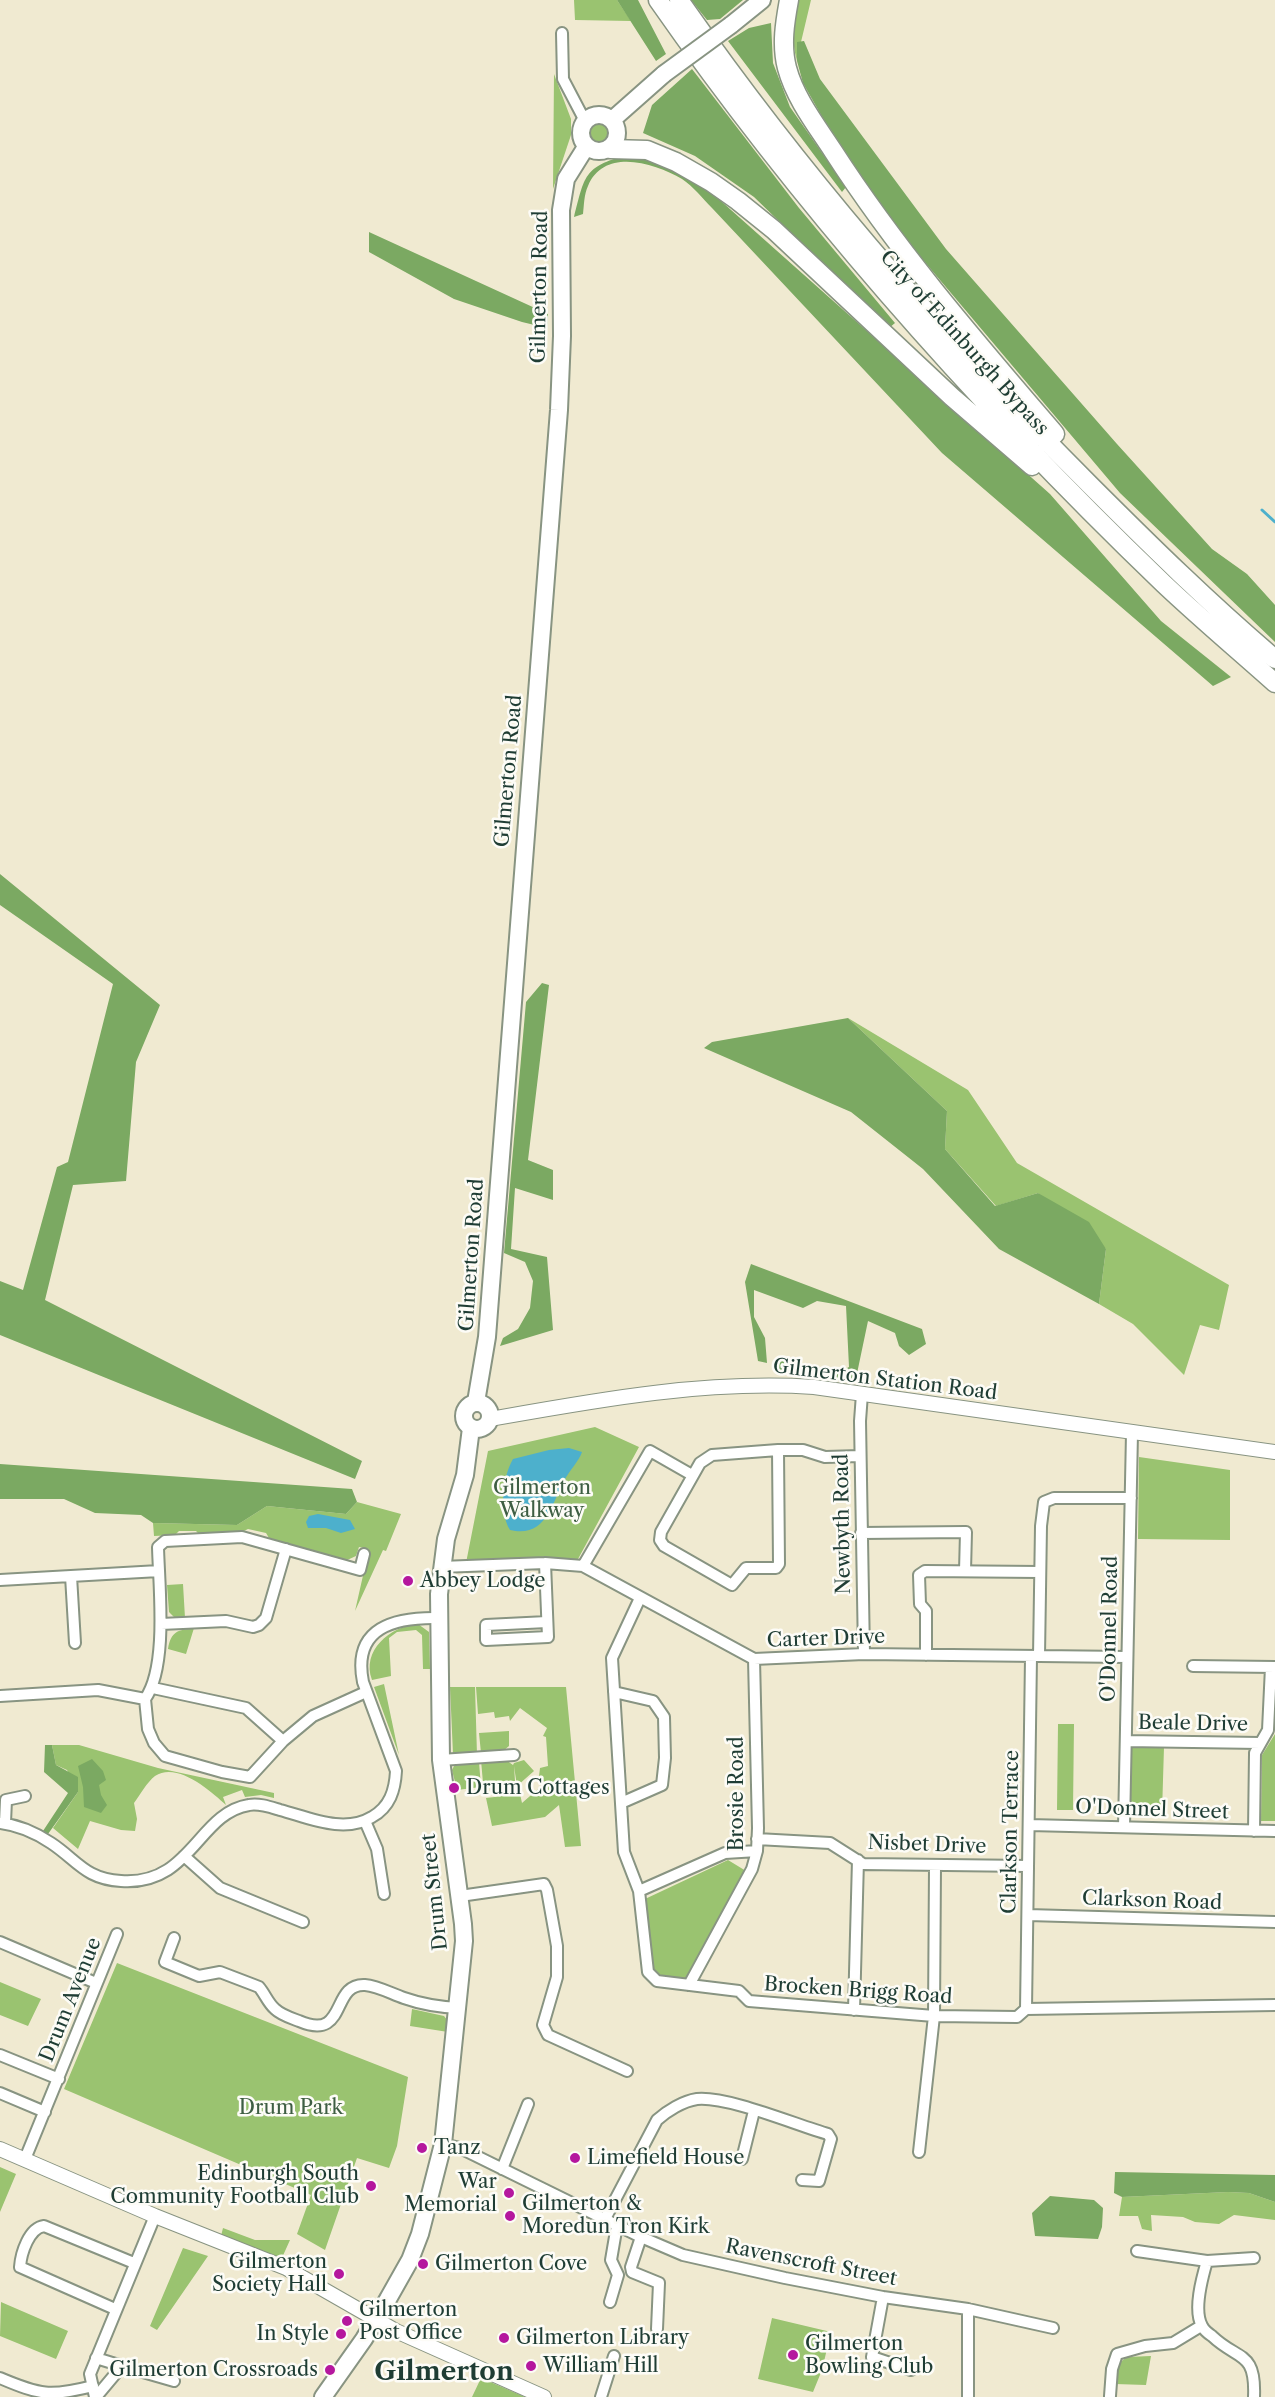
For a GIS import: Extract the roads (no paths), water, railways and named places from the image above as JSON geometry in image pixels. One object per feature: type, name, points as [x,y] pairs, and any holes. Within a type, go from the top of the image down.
[{"type":"highway","name":"City of Edinburgh Bypass","points":[[658,0],[737,107],[861,264],[996,413],[1165,585],[1275,683]]},
{"type":"highway","name":"City of Edinburgh Bypass","points":[[679,0],[759,110],[901,282],[1038,433],[1167,561],[1275,659]]},
{"type":"highway","points":[[789,0],[784,27],[784,47],[786,66],[792,84],[855,185],[901,250],[948,307],[1078,461],[1167,561]]},
{"type":"highway","points":[[610,149],[647,150],[676,162],[738,201],[774,230],[952,397],[1165,585]]},
{"type":"main road","points":[[612,120],[664,74],[762,0]]},
{"type":"main road","points":[[598,115],[612,120],[618,134],[616,142],[610,149],[598,152],[586,147],[580,134],[585,121],[598,115]]},
{"type":"main road","name":"Gilmerton Road","points":[[476,1402],[487,1337],[559,410],[562,336],[561,210],[566,179],[586,147]]},
{"type":"main road","points":[[476,1402],[487,1407],[490,1419],[482,1428],[471,1428],[465,1421],[464,1413],[469,1405],[476,1402]]},
{"type":"main road","name":"Drum Street","points":[[323,2397],[402,2276],[417,2241],[443,2144],[464,1941],[441,1760],[439,1618],[441,1568],[446,1539],[465,1475],[471,1428]]},
{"type":"street","points":[[562,33],[563,80],[585,121]]},
{"type":"street","name":"Gilmerton Station Road","points":[[490,1419],[576,1404],[696,1388],[768,1384],[814,1387],[1275,1452]]},
{"type":"street","name":"Newbyth Road","points":[[862,1394],[860,1456],[864,1654]]},
{"type":"street","name":"O'Donnel Road","points":[[1124,1827],[1132,1433]]},
{"type":"street","points":[[778,1450],[779,1564],[776,1568],[746,1568],[732,1585],[664,1546],[660,1540],[661,1532],[700,1462],[712,1455],[778,1450],[803,1450],[825,1457],[860,1456]]},
{"type":"street","points":[[583,1566],[650,1451],[692,1476]]},
{"type":"street","name":"Clarkson Terrace","points":[[1026,2009],[1035,1656],[1044,1502],[1054,1498],[1131,1498]]},
{"type":"street","points":[[861,1533],[966,1532],[965,1571]]},
{"type":"street","points":[[364,1554],[360,1570],[242,1537],[165,1541],[158,1547],[161,1624],[153,1688],[145,1699],[148,1729],[154,1743],[165,1756],[222,1772],[250,1777],[283,1741],[313,1716],[366,1692]]},
{"type":"street","points":[[161,1624],[225,1621],[253,1627],[259,1626],[267,1618],[286,1549]]},
{"type":"street","points":[[546,1563],[548,1636],[486,1640],[486,1625],[547,1622]]},
{"type":"street","name":"Carter Drive","points":[[441,1568],[546,1563],[583,1566],[754,1659],[864,1654],[1127,1657]]},
{"type":"street","points":[[0,1580],[159,1571]]},
{"type":"street","points":[[926,1655],[926,1611],[920,1604],[919,1575],[925,1571],[1040,1572]]},
{"type":"street","points":[[71,1576],[75,1643]]},
{"type":"street","name":"Brocken Brigg Road","points":[[640,1598],[612,1658],[624,1852],[639,1891],[648,1972],[657,1981],[739,1991],[749,2001],[934,2016],[1017,2017],[1026,2009],[1275,2005]]},
{"type":"street","points":[[25,1796],[3,1797],[2,1823],[32,1832],[50,1842],[82,1870],[101,1878],[134,1881],[151,1878],[168,1871],[229,1812],[252,1804],[265,1805],[338,1825],[353,1826],[365,1821],[380,1813],[387,1804],[395,1783],[396,1771],[360,1670],[364,1648],[378,1630],[403,1619],[439,1618]]},
{"type":"street","name":"Brosie Road","points":[[689,1985],[752,1869],[757,1851],[754,1659]]},
{"type":"street","points":[[1192,1665],[1273,1667],[1268,1730],[1255,1753],[1254,1831]]},
{"type":"street","points":[[153,1688],[246,1708],[283,1741]]},
{"type":"street","points":[[0,1696],[98,1690],[145,1699]]},
{"type":"street","points":[[614,1692],[653,1701],[664,1718],[665,1758],[662,1785],[621,1803]]},
{"type":"street","name":"Beale Drive","points":[[1126,1741],[1260,1743]]},
{"type":"street","points":[[441,1760],[514,1755]]},
{"type":"street","points":[[365,1821],[377,1849],[384,1894]]},
{"type":"street","name":"O'Donnel Street","points":[[1029,1825],[1275,1831]]},
{"type":"street","name":"Nisbet Drive","points":[[758,1839],[830,1843],[863,1864],[1028,1866]]},
{"type":"street","points":[[639,1891],[725,1853],[757,1851]]},
{"type":"street","points":[[184,1856],[220,1888],[303,1922]]},
{"type":"street","points":[[854,2010],[858,1860]]},
{"type":"street","points":[[919,2152],[934,2016],[935,1866]]},
{"type":"street","points":[[460,1896],[544,1884],[557,1946],[554,1992],[543,2025],[544,2031],[548,2035],[627,2071]]},
{"type":"street","name":"Clarkson Road","points":[[1028,1915],[1275,1922]]},
{"type":"street","name":"Drum Avenue","points":[[25,2159],[117,1934]]},
{"type":"street","points":[[174,1938],[163,1966],[199,1976],[220,1972],[259,1987],[279,2012],[311,2026],[319,2026],[331,2021],[336,2016],[346,1993],[357,1986],[367,1985],[417,2002],[458,2008]]},
{"type":"street","points":[[0,1942],[96,1983]]},
{"type":"street","name":"Drum Avenue","points":[[0,2055],[59,2079]]},
{"type":"street","points":[[0,2093],[45,2112]]},
{"type":"street","points":[[605,2219],[657,2120],[667,2111],[694,2099],[717,2100],[828,2134],[831,2139],[822,2185],[802,2180]]},
{"type":"street","points":[[502,2169],[528,2104]]},
{"type":"street","points":[[742,2159],[754,2111]]},
{"type":"street","name":"Ravenscroft Street","points":[[443,2144],[460,2148],[641,2237],[683,2255],[882,2297],[968,2309],[1053,2328]]},
{"type":"street","points":[[0,2149],[155,2216],[286,2268],[396,2331],[544,2397]]},
{"type":"street","points":[[94,2393],[90,2374],[155,2216]]},
{"type":"street","points":[[610,2302],[618,2275],[611,2260],[617,2225]]},
{"type":"street","points":[[115,2309],[20,2267],[20,2260],[32,2231],[44,2226],[134,2263]]},
{"type":"street","points":[[641,2237],[631,2267],[632,2272],[659,2283],[657,2329]]},
{"type":"street","points":[[1137,2251],[1207,2261],[1254,2258]]},
{"type":"street","points":[[1207,2261],[1198,2297],[1201,2326],[1217,2342],[1244,2356],[1255,2377],[1254,2397]]},
{"type":"street","points":[[882,2297],[872,2357],[911,2370]]},
{"type":"street","points":[[968,2309],[968,2397]]},
{"type":"street","points":[[1110,2396],[1112,2369],[1118,2354],[1144,2346],[1173,2343],[1201,2326]]},
{"type":"street","points":[[601,2397],[614,2356]]},
{"type":"street","points":[[96,2358],[174,2381]]},
{"type":"street","points":[[0,2378],[33,2392],[62,2395],[94,2393],[123,2366]]},
{"type":"water","points":[[569,1448],[582,1452],[564,1481],[546,1518],[532,1529],[510,1530],[504,1514],[503,1495],[506,1476],[513,1459],[549,1450]]},
{"type":"water","points":[[318,1514],[350,1520],[355,1529],[341,1533],[326,1528],[308,1528],[306,1522],[309,1516]]},
{"type":"waterway","points":[[1262,510],[1275,522]]},
{"type":"place","name":"Abbey Lodge","points":[[408,1581]]},
{"type":"place","name":"Drum Cottages","points":[[454,1788]]},
{"type":"place","name":"Tanz","points":[[422,2148]]},
{"type":"place","name":"Limefield House","points":[[575,2158]]},
{"type":"place","name":"Edinburgh South Community Football Club","points":[[371,2186]]},
{"type":"place","name":"War Memorial","points":[[509,2193]]},
{"type":"place","name":"Gilmerton & Moredun Tron Kirk","points":[[510,2216]]},
{"type":"place","name":"Gilmerton Cove","points":[[423,2264]]},
{"type":"place","name":"Gilmerton Society Hall","points":[[339,2274]]},
{"type":"place","name":"Gilmerton Post Office","points":[[347,2321]]},
{"type":"place","name":"In Style","points":[[341,2334]]},
{"type":"place","name":"Gilmerton Library","points":[[504,2338]]},
{"type":"place","name":"Gilmerton Bowling Club","points":[[793,2355]]},
{"type":"place","name":"William Hill","points":[[531,2366]]},
{"type":"place","name":"Gilmerton Crossroads","points":[[330,2370]]},
{"type":"district","name":"Gilmerton","points":[[444,2372]]},
{"type":"park label","name":"Gilmerton Walkway","points":[[542,1500]]},
{"type":"park label","name":"Drum Park","points":[[291,2108]]}]
